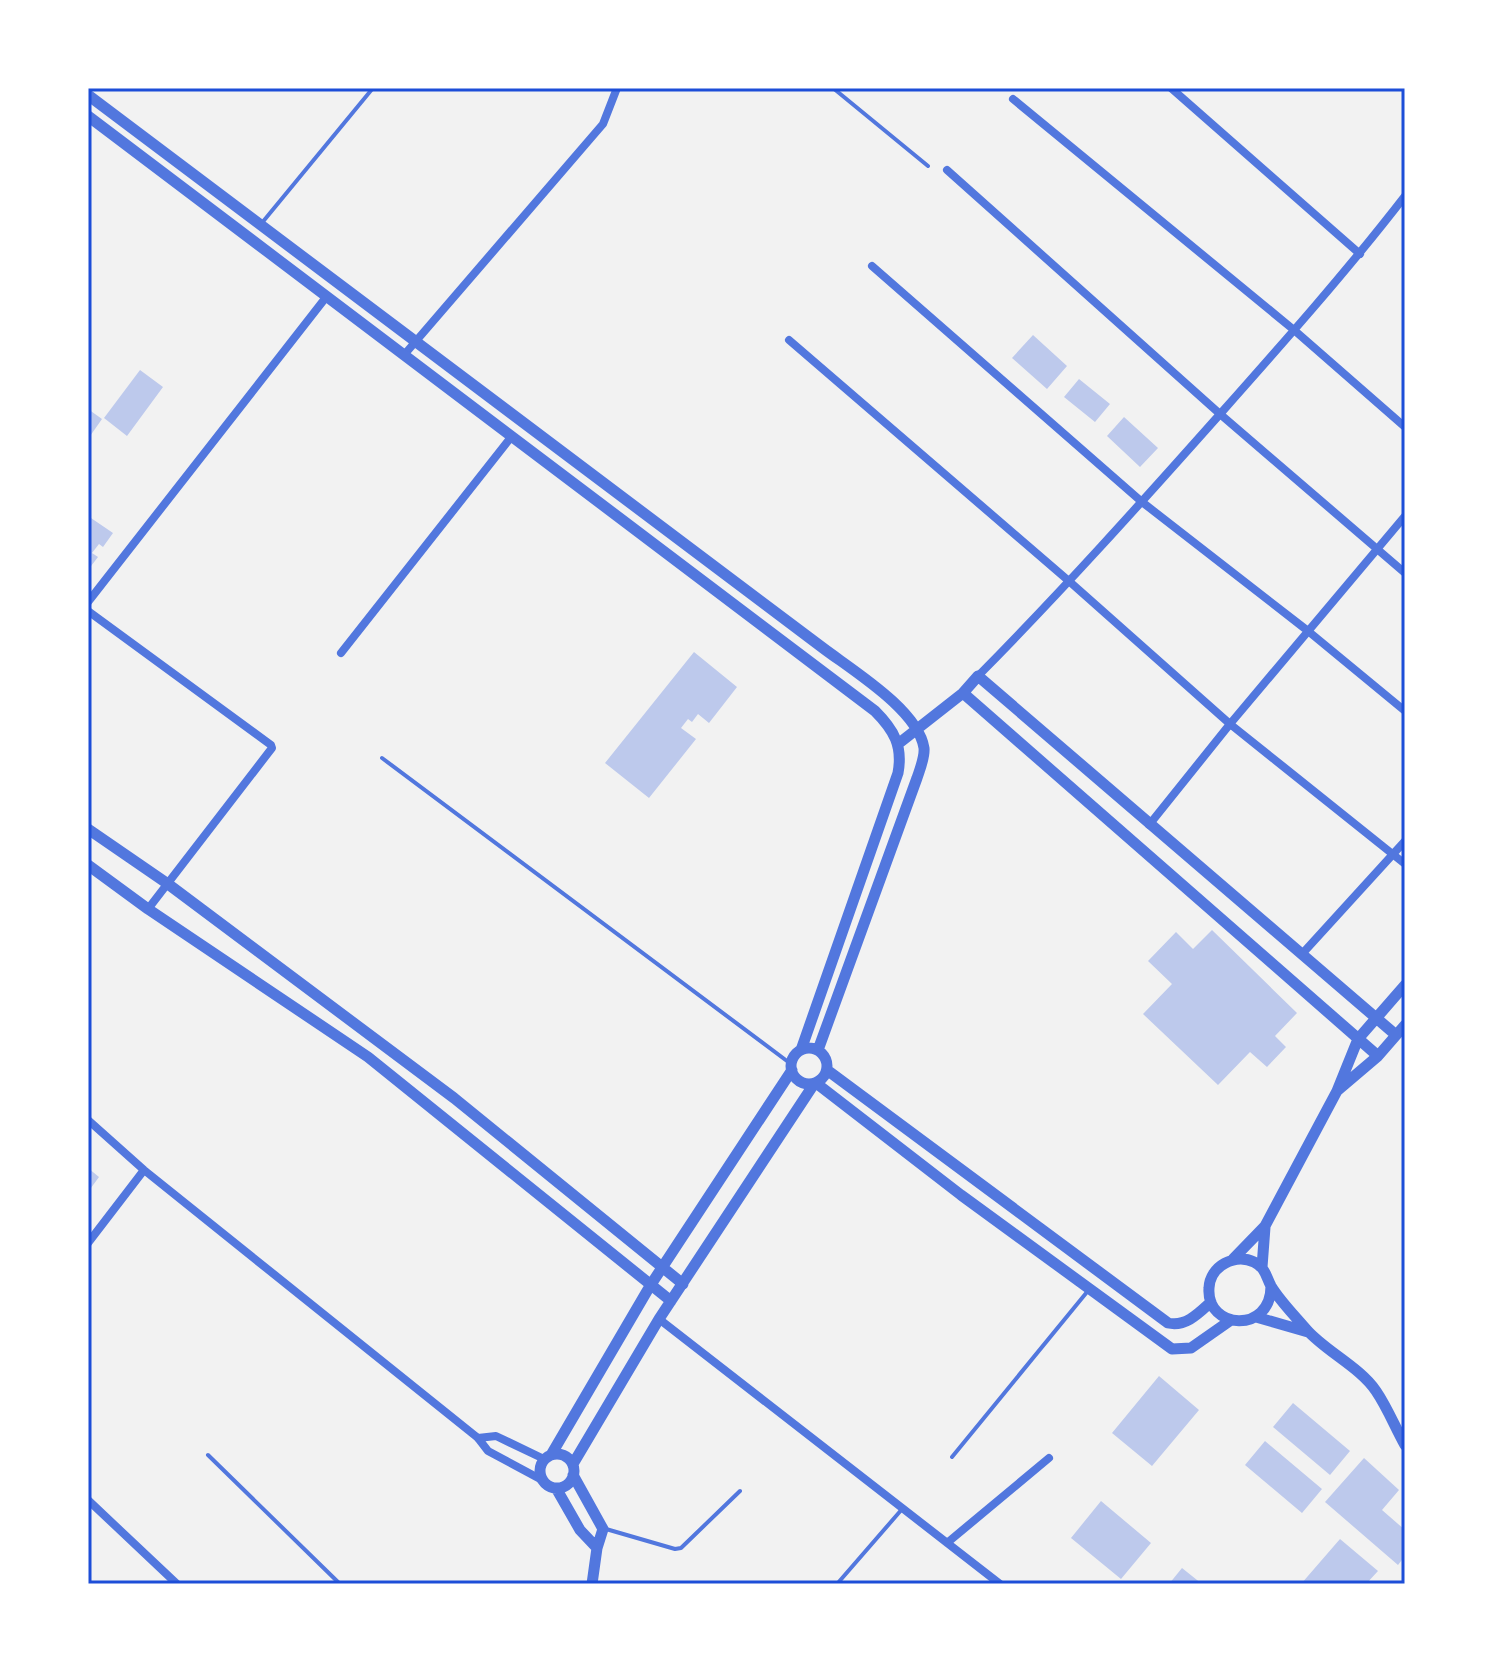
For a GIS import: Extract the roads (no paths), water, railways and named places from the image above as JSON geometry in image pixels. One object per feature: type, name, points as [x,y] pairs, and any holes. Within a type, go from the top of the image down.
[{"type":"street","points":[[404,355],[603,124],[617,88]]},
{"type":"street","points":[[1171,88],[1360,254]]},
{"type":"street","points":[[88,95],[823,648],[898,707],[918,730],[924,750],[917,778],[897,841],[818,1050]]},
{"type":"street","points":[[1013,99],[1294,330],[1405,427]]},
{"type":"street","points":[[88,116],[875,711],[888,724],[898,744],[898,773],[801,1050],[650,1286],[539,1469],[542,1480]]},
{"type":"street","points":[[947,170],[1220,414],[1405,573]]},
{"type":"street","points":[[898,744],[963,693],[1070,582],[1360,254],[1405,196]]},
{"type":"street","points":[[872,266],[1142,502],[1405,711]]},
{"type":"street","points":[[88,602],[327,296]]},
{"type":"street","points":[[789,340],[1230,724],[1405,864]]},
{"type":"street","points":[[341,653],[512,436]]},
{"type":"street","points":[[1149,825],[1405,516]]},
{"type":"street","points":[[88,611],[271,745],[271,752],[148,909]]},
{"type":"street","points":[[978,676],[1396,1035]]},
{"type":"street","points":[[963,693],[1378,1056]]},
{"type":"street","points":[[88,829],[168,884],[454,1098],[683,1284]]},
{"type":"street","points":[[1302,954],[1405,841]]},
{"type":"street","points":[[88,865],[368,1057],[671,1301]]},
{"type":"street","points":[[1271,1286],[1267,1306],[1256,1317],[1241,1322],[1221,1316],[1211,1302],[1211,1278],[1265,1226],[1337,1091],[1358,1039],[1405,985]]},
{"type":"street","points":[[1337,1091],[1378,1056],[1405,1025]]},
{"type":"street","points":[[556,1488],[567,1485],[659,1319],[815,1083],[827,1070],[826,1059],[818,1050],[801,1050]]},
{"type":"street","points":[[791,1067],[802,1083],[815,1083],[1172,1349],[1191,1348],[1211,1337],[1231,1320]]},
{"type":"street","points":[[827,1070],[1168,1323],[1177,1325],[1187,1321],[1211,1302]]},
{"type":"street","points":[[88,1120],[144,1170],[478,1438],[488,1451],[556,1488],[580,1530],[597,1548]]},
{"type":"street","points":[[88,1243],[144,1170]]},
{"type":"street","points":[[1265,1226],[1262,1267],[1271,1286],[1309,1333],[1374,1388],[1405,1445]]},
{"type":"street","points":[[1233,1259],[1244,1259],[1262,1267]]},
{"type":"street","points":[[1256,1317],[1309,1333]]},
{"type":"street","points":[[659,1319],[1000,1584]]},
{"type":"street","points":[[478,1438],[496,1436],[548,1457],[565,1455],[603,1529],[592,1584]]},
{"type":"street","points":[[947,1543],[1049,1458]]},
{"type":"street","points":[[88,1500],[177,1584]]},
{"type":"lane","points":[[260,226],[373,88]]},
{"type":"lane","points":[[833,88],[928,166]]},
{"type":"lane","points":[[382,758],[791,1067]]},
{"type":"lane","points":[[952,1457],[1089,1289]]},
{"type":"lane","points":[[208,1455],[340,1584]]},
{"type":"lane","points":[[603,1529],[681,1548],[740,1491]]},
{"type":"lane","points":[[837,1584],[903,1508]]}]
